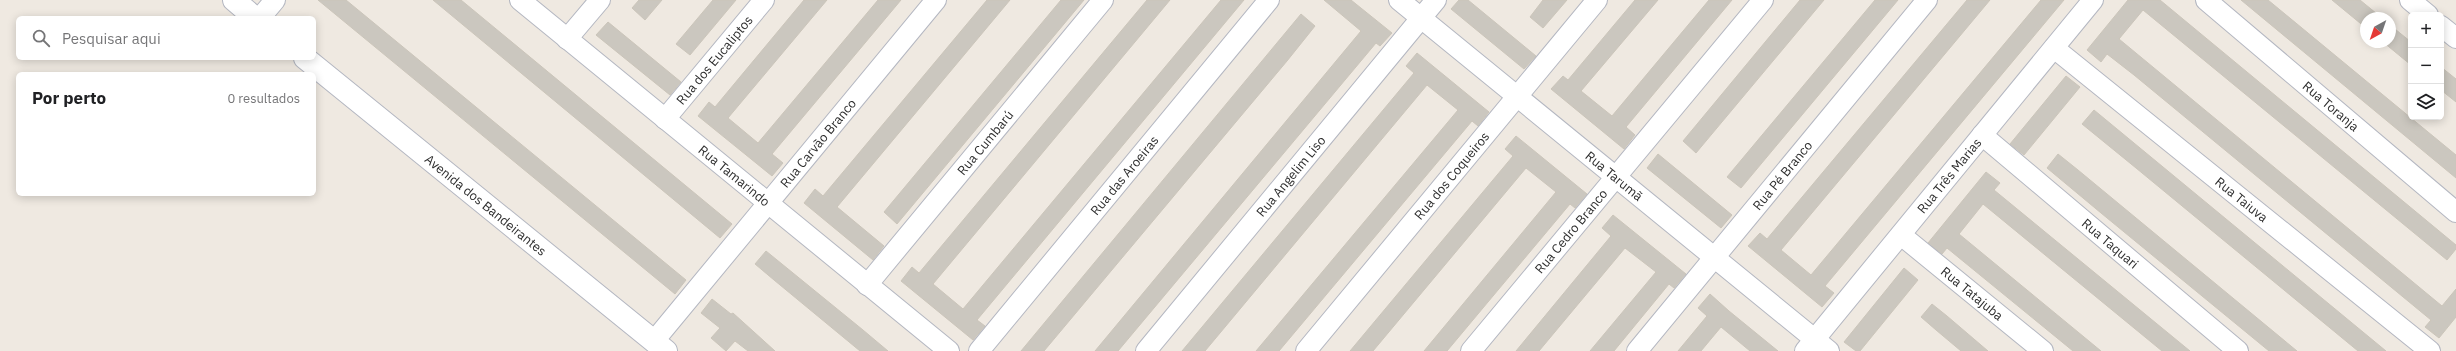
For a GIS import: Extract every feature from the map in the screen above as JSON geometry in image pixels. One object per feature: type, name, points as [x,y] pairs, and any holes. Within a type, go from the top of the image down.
[{"type":"street","points":[[234,0],[254,16]]},
{"type":"street","points":[[262,16],[275,0]]},
{"type":"street","name":"Rua Tamarindo","points":[[520,0],[949,351]]},
{"type":"street","points":[[567,39],[600,0]]},
{"type":"street","name":"Rua dos Eucaliptos","points":[[665,119],[764,0]]},
{"type":"street","name":"Rua Carvão Branco","points":[[660,346],[768,203],[936,0]]},
{"type":"street","name":"Rua Cumbarú","points":[[867,285],[1103,0]]},
{"type":"street","name":"Rua das Aroeiras","points":[[979,351],[1269,0]]},
{"type":"street","name":"Rua Tarumã","points":[[1399,0],[1714,257],[1816,347]]},
{"type":"street","name":"Rua Angelim Liso","points":[[1146,351],[1436,0]]},
{"type":"street","name":"Rua dos Coqueiros","points":[[1306,351],[1597,0]]},
{"type":"street","name":"Rua Cedro Branco","points":[[1471,351],[1763,0]]},
{"type":"street","name":"Rua Pé Branco","points":[[1636,351],[1927,0]]},
{"type":"street","name":"Rua Três Marias","points":[[1816,347],[1901,235],[2093,0]]},
{"type":"street","name":"Rua Toranja","points":[[2206,0],[2456,212]]},
{"type":"street","points":[[2410,0],[2424,12]]},
{"type":"street","points":[[2444,28],[2456,38]]},
{"type":"street","name":"Rua Taiuva","points":[[2054,48],[2430,351]]},
{"type":"street","name":"Avenida dos Bandeirantes","points":[[307,60],[660,346]]},
{"type":"street","name":"Rua Taquari","points":[[1982,135],[2238,351]]},
{"type":"street","name":"Rua Tatajuba","points":[[1901,235],[2044,351]]},
{"type":"building","points":[[318,0],[346,0],[686,280],[675,294]]},
{"type":"building","points":[[433,0],[461,0],[732,224],[720,238]]},
{"type":"building","points":[[639,0],[662,0],[645,20],[632,8]]},
{"type":"building","points":[[713,0],[736,0],[690,55],[676,44]]},
{"type":"building","points":[[804,0],[827,0],[728,118],[758,143],[878,0],[901,0],[772,154],[783,163],[772,176],[698,116],[709,102],[715,107]]},
{"type":"building","points":[[987,0],[1010,0],[837,207],[884,246],[873,260],[804,203],[815,189],[823,196]]},
{"type":"building","points":[[1061,0],[1084,0],[897,224],[884,212]]},
{"type":"building","points":[[1147,0],[1170,0],[933,284],[963,309],[1221,0],[1244,0],[977,320],[985,326],[973,340],[901,281],[912,267],[919,273]]},
{"type":"building","points":[[1324,0],[1351,0],[1392,33],[1380,46],[1376,43],[1118,351],[1095,351],[1361,31]]},
{"type":"building","points":[[1459,0],[1468,0],[1536,56],[1524,69],[1451,9]]},
{"type":"building","points":[[1543,0],[1567,0],[1543,28],[1530,17]]},
{"type":"building","points":[[1635,0],[1658,0],[1581,91],[1612,116],[1709,0],[1732,0],[1626,127],[1635,135],[1624,149],[1551,89],[1563,76],[1568,80]]},
{"type":"building","points":[[1800,0],[1824,0],[1696,153],[1683,141]]},
{"type":"building","points":[[1875,0],[1898,0],[1741,188],[1727,177]]},
{"type":"building","points":[[1967,0],[1990,0],[1781,250],[1811,275],[2041,0],[2064,0],[1825,286],[1834,293],[1822,307],[1748,246],[1760,233],[1767,239]]},
{"type":"building","points":[[2128,0],[2160,0],[2456,245],[2456,249],[2447,260],[2143,10],[2119,39],[2442,306],[2456,289],[2456,317],[2439,338],[2425,327],[2431,320],[2134,75],[2107,54],[2101,62],[2087,50]]},
{"type":"building","points":[[2241,0],[2268,0],[2408,115],[2408,120],[2414,120],[2456,155],[2456,178]]},
{"type":"building","points":[[2332,0],[2360,0],[2375,12],[2360,12],[2360,23]]},
{"type":"building","points":[[1301,14],[1315,26],[1287,61],[1044,351],[1021,351]]},
{"type":"building","points":[[608,22],[681,82],[670,95],[596,35]]},
{"type":"building","points":[[2396,30],[2408,40],[2408,63],[2390,48],[2396,48]]},
{"type":"building","points":[[1417,53],[1489,112],[1478,126],[1472,121],[1279,351],[1256,351],[1458,110],[1427,85],[1205,351],[1182,351],[1414,73],[1406,66]]},
{"type":"building","points":[[2444,69],[2456,79],[2456,102],[2444,92]]},
{"type":"building","points":[[2066,76],[2080,87],[2024,155],[2010,144]]},
{"type":"building","points":[[2094,110],[2386,351],[2358,351],[2082,124]]},
{"type":"building","points":[[1516,136],[1587,194],[1575,208],[1570,204],[1447,351],[1424,351],[1556,192],[1526,168],[1373,351],[1350,351],[1513,156],[1505,149]]},
{"type":"building","points":[[1658,154],[1732,215],[1721,228],[1647,168]]},
{"type":"building","points":[[2058,154],[2297,351],[2269,351],[2101,213],[2047,168]]},
{"type":"building","points":[[1986,172],[2000,183],[1994,190],[2190,351],[2162,351],[1983,204],[1959,234],[2101,351],[2073,351],[1947,248],[1942,254],[1928,243]]},
{"type":"building","points":[[1613,215],[1686,274],[1674,288],[1669,284],[1614,351],[1590,351],[1656,272],[1625,248],[1539,351],[1516,351],[1611,236],[1602,228]]},
{"type":"building","points":[[766,251],[888,351],[860,351],[755,264]]},
{"type":"building","points":[[1904,268],[1918,280],[1860,351],[1856,351],[1844,342]]},
{"type":"building","points":[[1710,294],[1778,351],[1750,351],[1721,327],[1701,351],[1678,351],[1707,316],[1698,308]]},
{"type":"building","points":[[712,299],[731,314],[733,313],[775,351],[748,351],[735,341],[726,351],[711,338],[720,328],[701,313]]},
{"type":"building","points":[[1932,304],[1988,351],[1961,351],[1921,317]]}]
